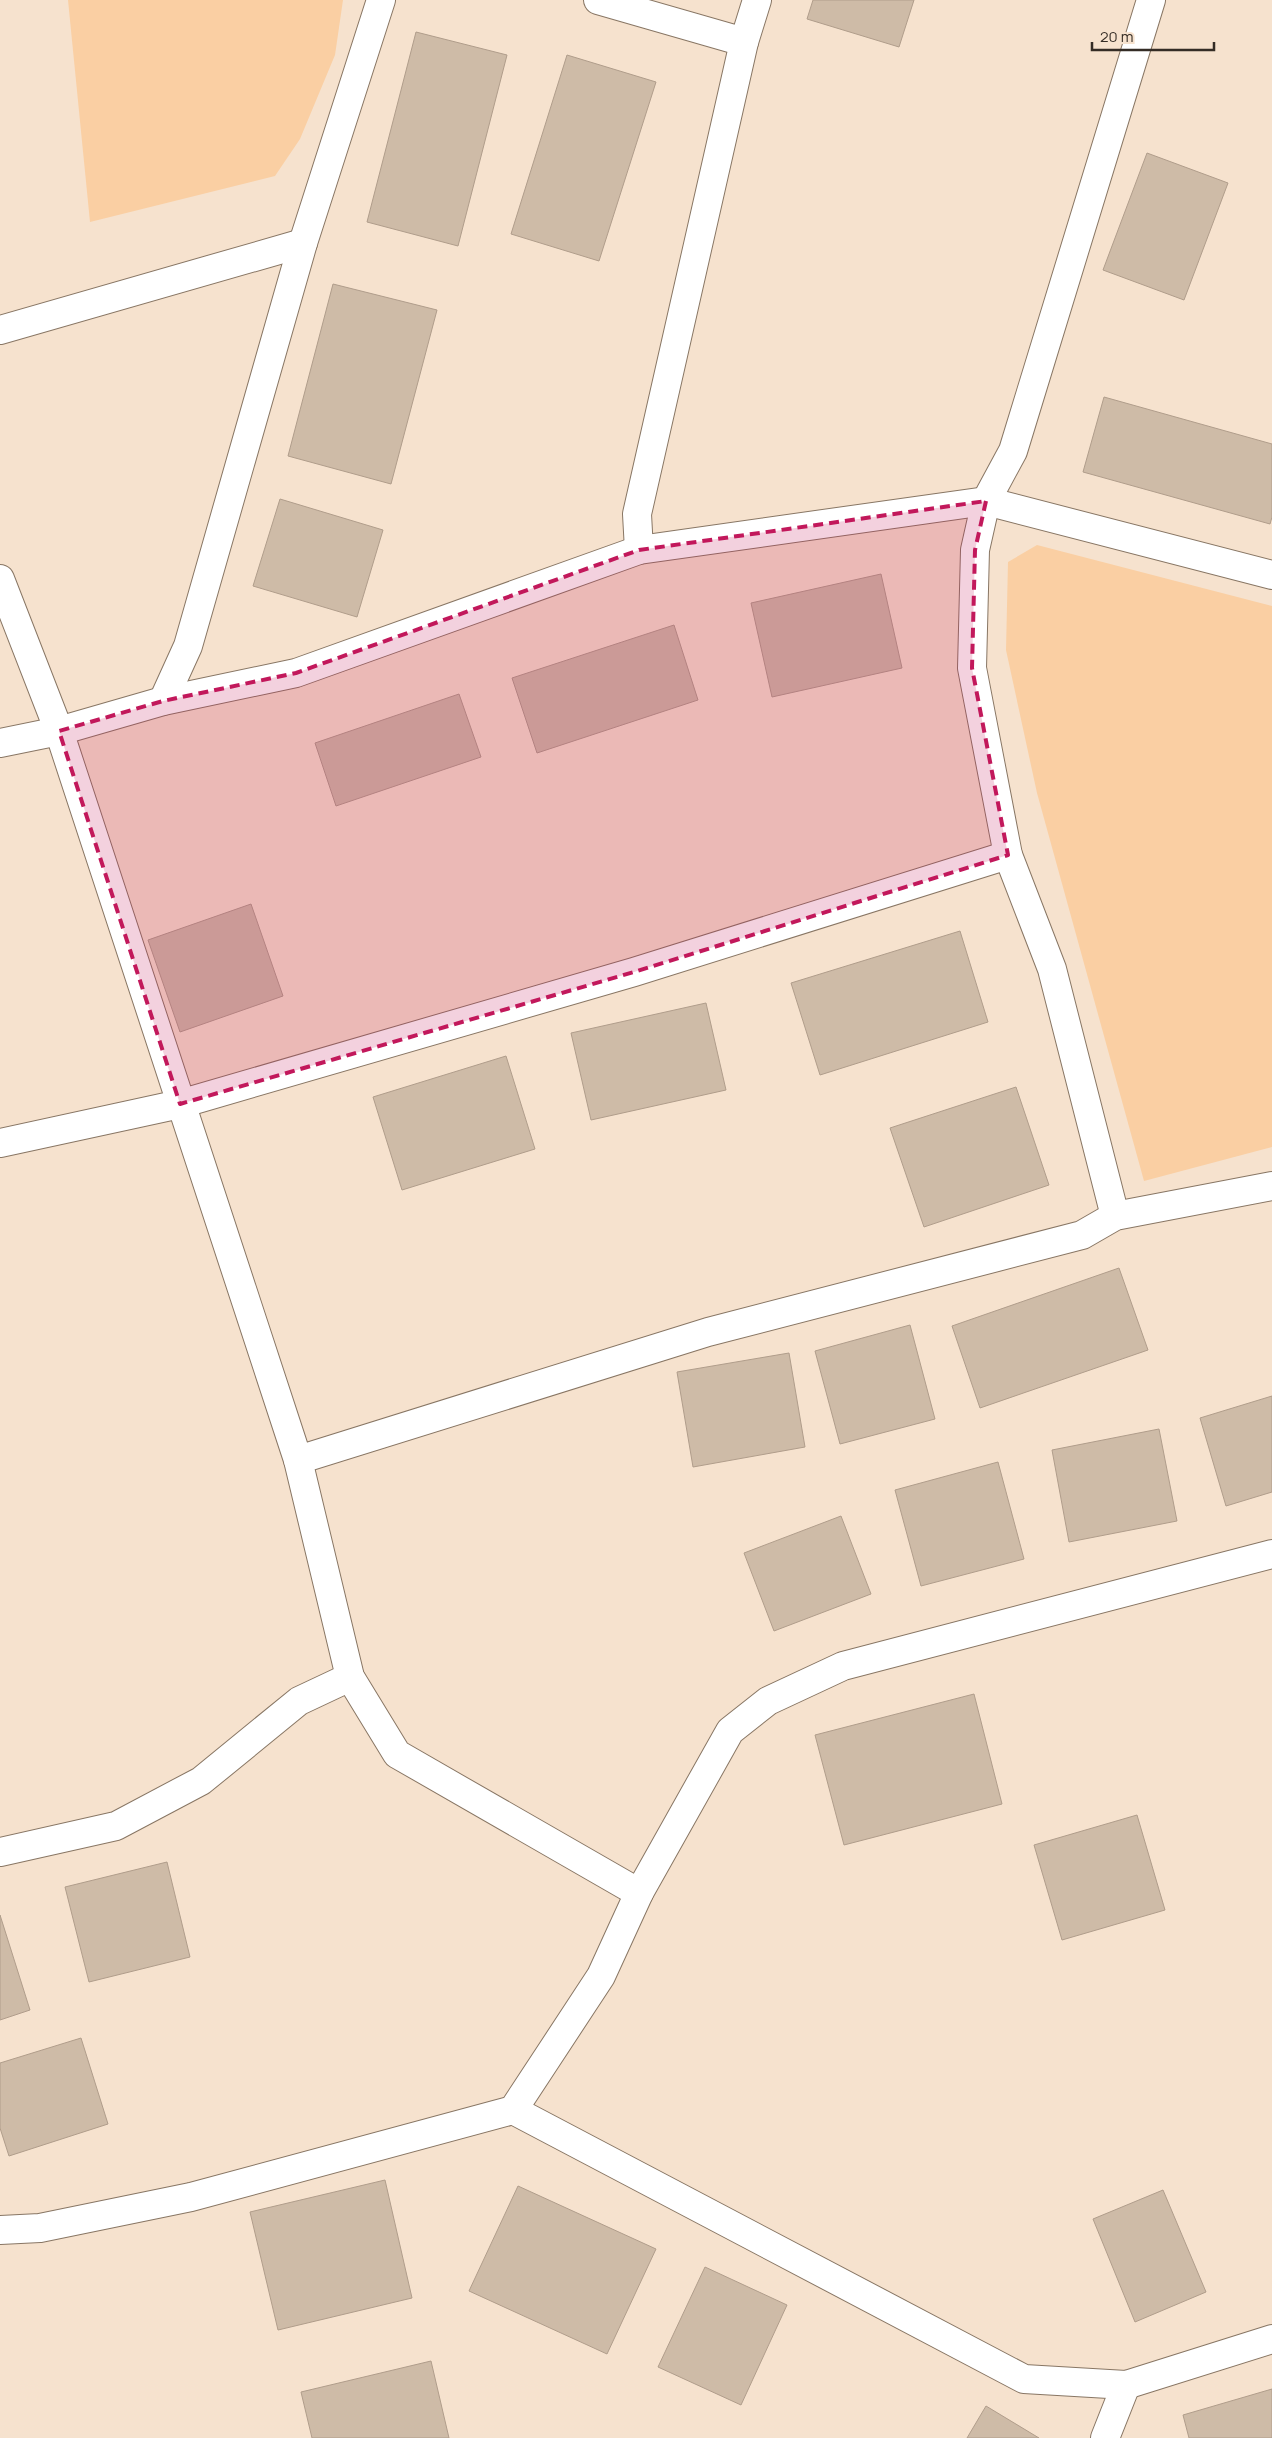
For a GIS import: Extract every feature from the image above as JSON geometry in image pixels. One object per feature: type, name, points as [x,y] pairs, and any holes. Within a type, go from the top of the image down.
[{"type":"street","points":[[163,701],[188,646],[303,243],[381,0]]},
{"type":"street","points":[[598,0],[744,42]]},
{"type":"street","points":[[639,550],[637,514],[744,42],[757,0]]},
{"type":"street","points":[[1115,1216],[1052,969],[1008,855],[972,668],[975,550],[986,501],[1013,451],[1150,0]]},
{"type":"street","points":[[0,330],[303,243]]},
{"type":"street","points":[[0,743],[59,731],[163,701],[296,673],[639,550],[986,501],[1272,574]]},
{"type":"street","points":[[0,579],[59,731],[298,1460],[350,1677],[397,1754],[639,1894]]},
{"type":"street","points":[[0,1143],[180,1104],[634,972],[1008,855]]},
{"type":"street","points":[[298,1460],[708,1332],[1082,1235],[1115,1216],[1272,1186]]},
{"type":"street","points":[[0,2230],[40,2228],[191,2197],[513,2110],[601,1976],[639,1894],[730,1731],[768,1701],[843,1666],[1272,1554]]},
{"type":"street","points":[[0,1852],[116,1826],[201,1781],[299,1700],[350,1677]]},
{"type":"street","points":[[513,2110],[1024,2379],[1126,2385],[1272,2339]]},
{"type":"street","points":[[1105,2438],[1126,2385]]},
{"type":"highlighted area","points":[[986,501],[975,550],[972,668],[1008,855],[634,972],[180,1104],[59,731],[163,701],[296,673],[639,550]]},
{"type":"shaded area","points":[[68,0],[343,0],[335,55],[300,139],[275,176],[90,222]]},
{"type":"shaded area","points":[[1037,545],[1272,606],[1272,1147],[1144,1181],[1037,793],[1006,650],[1008,562]]},
{"type":"building","points":[[813,0],[914,0],[899,47],[807,19]]},
{"type":"building","points":[[416,32],[507,55],[458,246],[367,222]]},
{"type":"building","points":[[567,55],[656,82],[599,261],[511,234]]},
{"type":"building","points":[[1147,153],[1228,183],[1184,300],[1103,270]]},
{"type":"building","points":[[333,284],[437,310],[391,484],[288,456]]},
{"type":"building","points":[[1104,397],[1272,444],[1272,517],[1270,524],[1083,472]]},
{"type":"building","points":[[280,499],[383,530],[357,617],[253,586]]},
{"type":"building","points":[[881,574],[902,668],[772,697],[751,603]]},
{"type":"building","points":[[674,625],[698,700],[537,753],[512,678]]},
{"type":"building","points":[[459,694],[481,757],[336,806],[315,743]]},
{"type":"building","points":[[251,904],[283,996],[180,1032],[148,940]]},
{"type":"building","points":[[960,931],[988,1022],[820,1075],[791,983]]},
{"type":"building","points":[[706,1003],[726,1090],[591,1120],[571,1033]]},
{"type":"building","points":[[506,1056],[535,1149],[402,1190],[373,1097]]},
{"type":"building","points":[[1016,1087],[1049,1185],[924,1227],[890,1128]]},
{"type":"building","points":[[1119,1268],[1148,1350],[980,1408],[952,1326]]},
{"type":"building","points":[[910,1325],[935,1419],[840,1444],[815,1351]]},
{"type":"building","points":[[789,1353],[805,1447],[693,1467],[677,1372]]},
{"type":"building","points":[[1272,1396],[1272,1492],[1226,1506],[1200,1418]]},
{"type":"building","points":[[1159,1429],[1177,1521],[1069,1542],[1052,1450]]},
{"type":"building","points":[[998,1462],[1024,1559],[921,1586],[895,1490]]},
{"type":"building","points":[[841,1516],[871,1594],[774,1631],[744,1553]]},
{"type":"building","points":[[974,1694],[1002,1804],[844,1845],[815,1735]]},
{"type":"building","points":[[1137,1815],[1165,1910],[1062,1940],[1034,1845]]},
{"type":"building","points":[[167,1862],[190,1957],[89,1982],[65,1887]]},
{"type":"building","points":[[0,1915],[30,2010],[0,2020]]},
{"type":"building","points":[[81,2038],[108,2124],[9,2156],[0,2128],[0,2063]]},
{"type":"building","points":[[385,2180],[412,2298],[278,2330],[250,2212]]},
{"type":"building","points":[[518,2186],[656,2249],[607,2354],[469,2291]]},
{"type":"building","points":[[1163,2190],[1206,2292],[1135,2322],[1093,2219]]},
{"type":"building","points":[[705,2267],[787,2305],[741,2405],[658,2367]]},
{"type":"building","points":[[431,2361],[449,2438],[312,2438],[301,2392]]},
{"type":"building","points":[[1272,2389],[1272,2438],[1189,2438],[1183,2415]]},
{"type":"building","points":[[986,2406],[1039,2438],[967,2438]]}]
